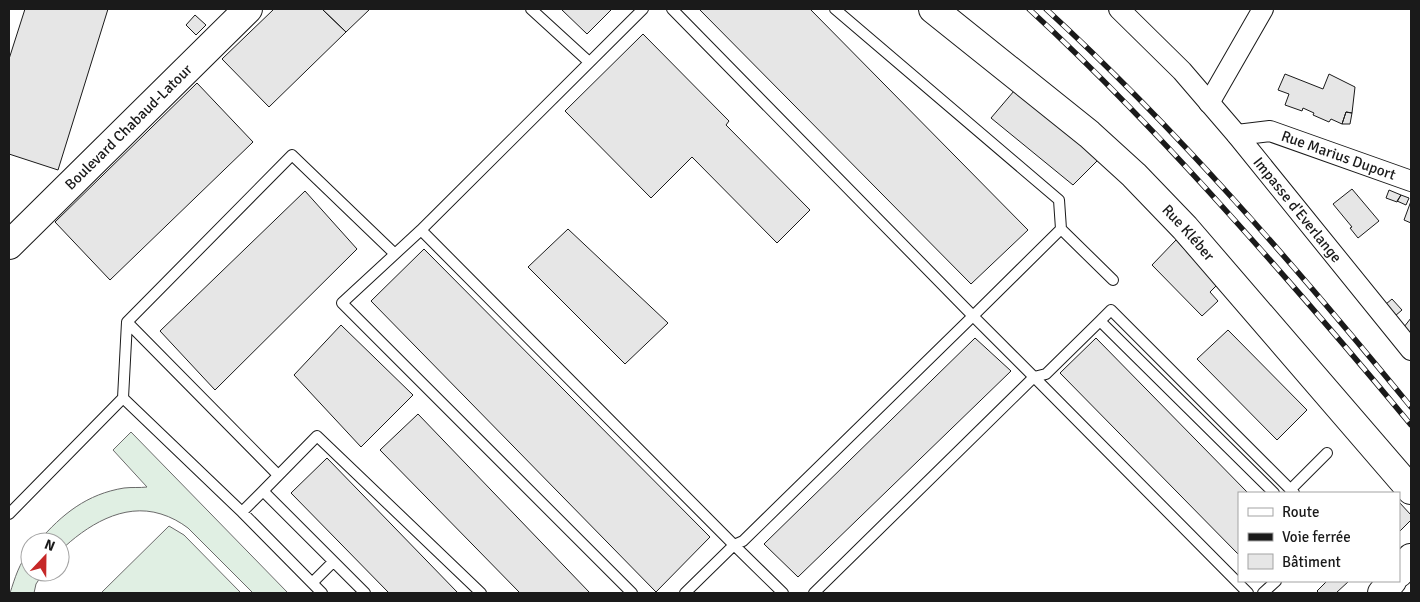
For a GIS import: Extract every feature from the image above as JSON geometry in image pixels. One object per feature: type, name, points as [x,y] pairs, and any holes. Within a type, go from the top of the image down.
[{"type":"street","name":"Boulevard Chabaud-Latour","points":[[9,245],[248,9]]},
{"type":"street","name":"Rue Kléber","points":[[933,9],[1089,134],[1134,175],[1185,228],[1411,490]]},
{"type":"street","name":"Impasse d'Everlange","points":[[1119,9],[1182,71],[1237,135],[1411,350]]},
{"type":"street","points":[[1209,103],[1263,9]]},
{"type":"street","name":"Rue Marius Duport","points":[[1237,135],[1270,131],[1411,181]]},
{"type":"street","points":[[1400,572],[1411,558]]},
{"type":"street","points":[[1382,593],[1391,582]]},
{"type":"lane","points":[[531,9],[589,62]]},
{"type":"lane","points":[[632,593],[342,303],[421,230],[643,9]]},
{"type":"lane","points":[[672,9],[1248,593]]},
{"type":"lane","points":[[834,9],[1059,200],[1061,229],[1113,280]]},
{"type":"lane","points":[[9,514],[123,398],[127,322],[292,155],[395,254]]},
{"type":"lane","points":[[685,593],[734,545],[743,541],[1061,229]]},
{"type":"lane","points":[[421,230],[783,593]]},
{"type":"lane","points":[[814,593],[1034,377],[1046,374],[1111,310],[1292,491],[1327,453]]},
{"type":"lane","points":[[1100,321],[1273,492]]},
{"type":"lane","points":[[127,322],[278,475]]},
{"type":"lane","points":[[123,398],[242,512],[322,593]]},
{"type":"lane","points":[[242,512],[317,436],[481,593]]},
{"type":"lane","points":[[263,491],[365,593]]},
{"type":"lane","points":[[312,583],[333,562]]},
{"type":"lane","points":[[1263,593],[1275,582]]},
{"type":"green space","points":[[131,432],[288,593],[253,593],[188,528],[161,514],[133,511],[119,514],[93,525],[70,542],[70,532],[47,532],[66,514],[98,495],[124,488],[147,487],[113,450]]},
{"type":"green space","points":[[169,526],[184,535],[241,593],[101,593]]},
{"type":"green space","points":[[20,566],[20,582],[37,582],[34,593],[10,593]]},
{"type":"building","points":[[25,9],[108,9],[58,170],[9,154],[9,59]]},
{"type":"building","points":[[274,9],[322,9],[346,32],[269,107],[222,59]]},
{"type":"building","points":[[322,9],[370,9],[346,32]]},
{"type":"building","points":[[561,9],[612,9],[587,34]]},
{"type":"building","points":[[699,9],[810,9],[1028,230],[971,284]]},
{"type":"building","points":[[195,15],[206,25],[196,35],[186,25]]},
{"type":"building","points":[[643,34],[729,121],[726,125],[810,210],[777,243],[692,157],[651,198],[565,111]]},
{"type":"building","points":[[1285,74],[1323,89],[1329,74],[1355,87],[1352,113],[1346,112],[1342,124],[1331,119],[1329,122],[1303,108],[1302,111],[1285,105],[1289,94],[1278,90]]},
{"type":"building","points":[[197,83],[253,142],[110,280],[55,222]]},
{"type":"building","points":[[1014,91],[1099,159],[1073,185],[991,118]]},
{"type":"building","points":[[1346,112],[1352,113],[1350,124],[1342,124]]},
{"type":"building","points":[[1352,189],[1379,221],[1358,238],[1350,228],[1352,227],[1333,204]]},
{"type":"building","points":[[1389,190],[1401,195],[1397,202],[1386,198]]},
{"type":"building","points":[[305,191],[357,249],[215,390],[160,331]]},
{"type":"building","points":[[1401,195],[1409,198],[1406,205],[1397,201]]},
{"type":"building","points":[[1411,201],[1411,223],[1404,220]]},
{"type":"building","points":[[568,229],[668,323],[625,364],[528,267]]},
{"type":"building","points":[[1176,240],[1217,285],[1210,292],[1218,301],[1202,316],[1152,265]]},
{"type":"building","points":[[424,249],[710,537],[656,592],[371,301]]},
{"type":"building","points":[[1392,299],[1402,310],[1395,316],[1386,304]]},
{"type":"building","points":[[1411,318],[1411,336],[1404,327]]},
{"type":"building","points":[[341,325],[413,395],[361,447],[294,375]]},
{"type":"building","points":[[1228,330],[1307,410],[1277,440],[1197,359]]},
{"type":"building","points":[[975,338],[1011,371],[798,577],[764,544]]},
{"type":"building","points":[[1096,338],[1247,492],[1238,492],[1238,554],[1060,373]]},
{"type":"building","points":[[418,414],[590,593],[520,593],[380,450]]},
{"type":"building","points":[[327,458],[458,593],[389,593],[291,493]]},
{"type":"building","points":[[1400,503],[1411,515],[1411,520],[1400,531]]},
{"type":"building","points":[[1326,582],[1348,582],[1336,593],[1319,593],[1317,591]]},
{"type":"railway","points":[[1029,9],[1110,87],[1187,168],[1304,299],[1411,425]]},
{"type":"railway","points":[[1046,9],[1143,103],[1235,201],[1411,407]]}]
